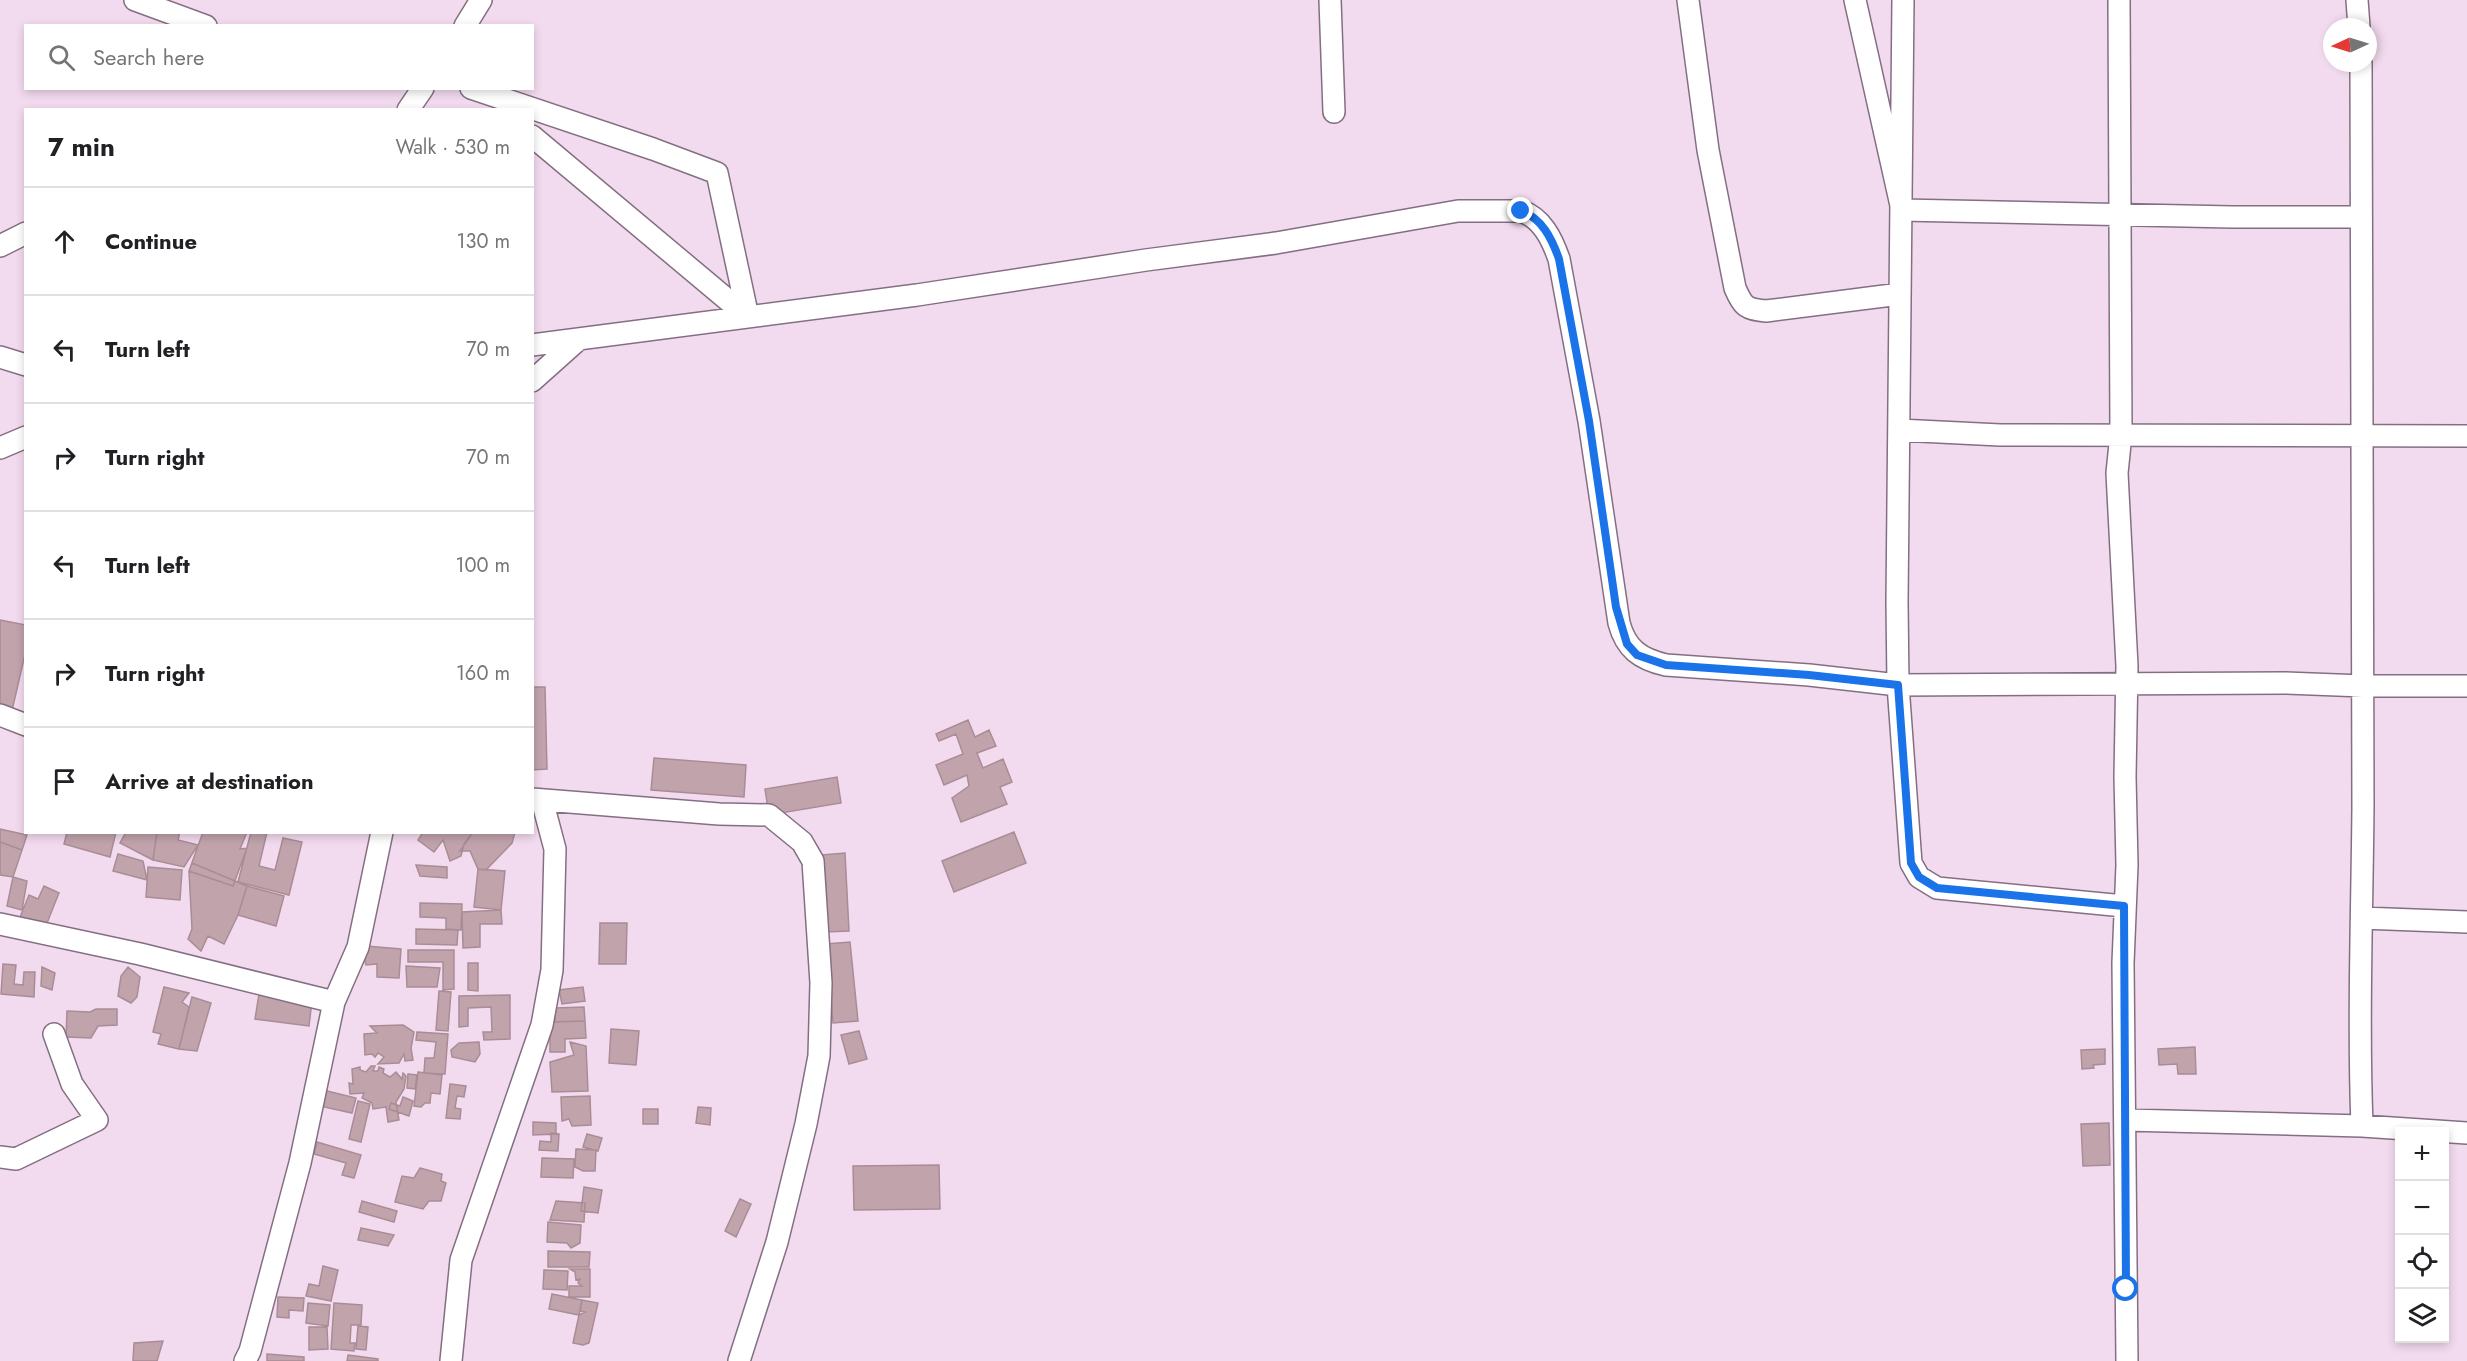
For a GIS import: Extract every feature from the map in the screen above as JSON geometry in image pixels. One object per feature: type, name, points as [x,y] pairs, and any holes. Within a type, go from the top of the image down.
[{"type":"street","points":[[135,0],[201,24]]},
{"type":"street","points":[[466,24],[481,0]]},
{"type":"street","points":[[1330,0],[1334,112]]},
{"type":"street","points":[[1688,0],[1708,150],[1735,288],[1742,304],[1752,310],[1766,311],[1900,294]]},
{"type":"street","points":[[1855,0],[1902,210]]},
{"type":"street","points":[[1903,0],[1898,685],[1911,863],[1919,877],[1937,888],[2124,906]]},
{"type":"street","points":[[2119,0],[2118,213],[2121,434],[2117,473],[2127,685],[2125,777],[2127,865],[2124,906],[2127,1361]]},
{"type":"street","points":[[2357,0],[2358,18]]},
{"type":"street","points":[[2361,72],[2363,686],[2360,960],[2362,1126]]},
{"type":"street","points":[[409,108],[422,90]]},
{"type":"street","points":[[477,90],[531,108]]},
{"type":"street","points":[[534,109],[717,173],[748,317]]},
{"type":"street","points":[[534,138],[748,317]]},
{"type":"street","points":[[1902,210],[2232,217],[2361,217]]},
{"type":"street","points":[[534,345],[917,295],[1146,260],[1276,243],[1458,211],[1521,211],[1529,214],[1545,228],[1559,259],[1589,421],[1616,607],[1627,644],[1637,655],[1666,665],[1809,675],[1898,685],[2284,682],[2363,686],[2467,686]]},
{"type":"street","points":[[0,246],[24,234]]},
{"type":"street","points":[[534,379],[579,339]]},
{"type":"street","points":[[0,357],[24,364]]},
{"type":"street","points":[[1899,430],[2000,435],[2467,436]]},
{"type":"street","points":[[0,448],[24,438]]},
{"type":"street","points":[[0,716],[24,724]]},
{"type":"street","points":[[451,1361],[461,1260],[542,1025],[552,970],[555,849],[537,800],[719,814],[769,815],[802,842],[813,861],[821,983],[819,1056],[806,1124],[777,1242],[739,1361]]},
{"type":"street","points":[[245,1361],[250,1351],[297,1174],[334,1002],[358,947],[382,834]]},
{"type":"street","points":[[2362,918],[2467,922]]},
{"type":"street","points":[[0,924],[140,954],[334,1002]]},
{"type":"street","points":[[0,1157],[16,1160],[97,1120],[72,1084],[54,1034]]},
{"type":"street","points":[[2126,1120],[2362,1126],[2467,1133]]},
{"type":"building","points":[[0,620],[24,625],[24,659],[11,715],[0,712]]},
{"type":"building","points":[[534,687],[545,687],[547,769],[534,770]]},
{"type":"building","points":[[968,720],[975,737],[989,730],[996,746],[977,753],[983,768],[1003,759],[1012,782],[1000,787],[1007,804],[961,822],[952,798],[969,786],[967,775],[944,785],[936,765],[963,754],[956,734],[939,741],[936,734]]},
{"type":"building","points":[[654,758],[746,765],[744,797],[651,790]]},
{"type":"building","points":[[837,777],[841,803],[769,815],[765,789]]},
{"type":"building","points":[[0,829],[27,835],[22,850],[0,842]]},
{"type":"building","points":[[1014,832],[1026,863],[954,892],[942,861]]},
{"type":"building","points":[[66,834],[116,834],[110,857],[64,844]]},
{"type":"building","points":[[125,834],[157,834],[153,860],[120,843]]},
{"type":"building","points":[[157,834],[180,834],[178,840],[198,845],[184,867],[153,860]]},
{"type":"building","points":[[202,834],[246,834],[240,849],[247,848],[233,886],[189,871]]},
{"type":"building","points":[[250,834],[267,834],[259,866],[275,870],[283,838],[302,842],[289,895],[238,882]]},
{"type":"building","points":[[422,834],[472,834],[464,844],[461,856],[450,861],[443,840],[434,852],[418,840]]},
{"type":"building","points":[[472,834],[514,834],[512,843],[486,870],[478,869],[470,851],[460,851]]},
{"type":"building","points":[[0,842],[22,850],[13,877],[0,875]]},
{"type":"building","points":[[845,853],[849,931],[826,932],[822,855]]},
{"type":"building","points":[[118,854],[143,861],[147,880],[113,871]]},
{"type":"building","points":[[192,863],[247,886],[238,915],[224,944],[208,936],[201,951],[188,939],[192,929],[189,871]]},
{"type":"building","points":[[416,865],[447,867],[447,878],[420,876]]},
{"type":"building","points":[[148,867],[182,870],[180,900],[146,897]]},
{"type":"building","points":[[478,869],[505,871],[501,910],[474,907]]},
{"type":"building","points":[[13,877],[27,881],[22,910],[7,906]]},
{"type":"building","points":[[44,886],[59,893],[47,923],[16,927],[29,895],[38,899]]},
{"type":"building","points":[[247,886],[284,896],[276,926],[238,915]]},
{"type":"building","points":[[420,903],[462,904],[461,930],[446,929],[446,918],[420,917]]},
{"type":"building","points":[[501,910],[502,924],[480,924],[480,947],[463,948],[462,912]]},
{"type":"building","points":[[600,923],[627,923],[626,964],[599,964]]},
{"type":"building","points":[[416,929],[458,930],[457,945],[416,944]]},
{"type":"building","points":[[850,942],[858,1021],[833,1023],[826,944]]},
{"type":"building","points":[[366,946],[401,949],[399,978],[377,977],[377,964],[366,965],[363,954]]},
{"type":"building","points":[[408,950],[454,950],[454,989],[443,990],[443,962],[408,962]]},
{"type":"building","points":[[468,963],[478,963],[478,991],[468,990]]},
{"type":"building","points":[[3,964],[16,965],[14,984],[23,985],[24,972],[35,972],[34,997],[1,994]]},
{"type":"building","points":[[406,966],[440,968],[437,987],[407,987]]},
{"type":"building","points":[[42,967],[55,973],[52,990],[41,986]]},
{"type":"building","points":[[128,967],[140,977],[137,997],[131,1003],[118,996],[121,976]]},
{"type":"building","points":[[164,987],[189,993],[182,1002],[189,1007],[179,1049],[158,1044],[161,1034],[153,1032]]},
{"type":"building","points":[[583,987],[585,1001],[562,1004],[559,990]]},
{"type":"building","points":[[439,991],[451,992],[448,1031],[436,1030]]},
{"type":"building","points":[[259,994],[312,1001],[309,1026],[255,1019]]},
{"type":"building","points":[[510,995],[510,1039],[484,1040],[483,1032],[492,1032],[491,1007],[468,1008],[468,1026],[459,1027],[459,996]]},
{"type":"building","points":[[192,997],[211,1003],[197,1051],[179,1049]]},
{"type":"building","points":[[584,1007],[585,1021],[555,1022],[555,1008]]},
{"type":"building","points":[[96,1009],[117,1009],[117,1025],[98,1026],[91,1038],[66,1037],[67,1011],[90,1012]]},
{"type":"building","points":[[585,1021],[586,1038],[565,1039],[565,1052],[550,1052],[550,1022]]},
{"type":"building","points":[[403,1025],[414,1032],[411,1048],[413,1060],[405,1061],[404,1054],[399,1063],[378,1064],[384,1057],[378,1053],[375,1057],[372,1054],[365,1055],[364,1034],[377,1033],[370,1026]]},
{"type":"building","points":[[611,1029],[639,1031],[636,1065],[609,1063]]},
{"type":"building","points":[[859,1031],[867,1059],[849,1064],[841,1035]]},
{"type":"building","points":[[417,1032],[448,1034],[445,1074],[424,1073],[425,1058],[434,1058],[436,1042],[416,1040]]},
{"type":"building","points":[[479,1042],[480,1054],[475,1062],[452,1057],[451,1050],[459,1043]]},
{"type":"building","points":[[570,1042],[586,1046],[588,1091],[552,1092],[550,1062],[574,1055]]},
{"type":"building","points":[[2195,1047],[2196,1074],[2178,1074],[2177,1064],[2159,1065],[2158,1049]]},
{"type":"building","points":[[2105,1049],[2105,1064],[2082,1069],[2081,1050]]},
{"type":"building","points":[[371,1066],[375,1066],[373,1071],[378,1071],[379,1067],[384,1069],[383,1073],[390,1077],[396,1072],[402,1079],[403,1073],[406,1076],[404,1089],[396,1102],[399,1120],[388,1122],[386,1107],[373,1109],[372,1103],[362,1098],[364,1093],[350,1094],[349,1083],[353,1084],[352,1069],[360,1067],[360,1070],[366,1072]]},
{"type":"building","points":[[418,1072],[442,1075],[440,1094],[431,1093],[430,1103],[425,1103],[421,1107],[414,1106]]},
{"type":"building","points":[[408,1074],[417,1075],[415,1089],[407,1088]]},
{"type":"building","points":[[450,1084],[466,1086],[464,1097],[457,1096],[455,1108],[461,1109],[460,1119],[446,1118]]},
{"type":"building","points":[[319,1089],[356,1098],[352,1113],[315,1105]]},
{"type":"building","points":[[590,1096],[591,1125],[572,1126],[569,1119],[562,1121],[561,1097]]},
{"type":"building","points":[[403,1097],[413,1101],[409,1116],[389,1109],[391,1103],[400,1106]]},
{"type":"building","points":[[358,1101],[370,1104],[361,1142],[349,1139]]},
{"type":"building","points":[[698,1107],[711,1108],[710,1125],[696,1123]]},
{"type":"building","points":[[643,1109],[658,1109],[658,1124],[643,1124]]},
{"type":"building","points":[[533,1122],[556,1123],[556,1134],[533,1135]]},
{"type":"building","points":[[2109,1123],[2110,1165],[2083,1166],[2081,1124]]},
{"type":"building","points":[[551,1133],[559,1134],[558,1151],[539,1150],[540,1141],[551,1142]]},
{"type":"building","points":[[587,1134],[602,1138],[598,1151],[583,1147]]},
{"type":"building","points":[[317,1142],[361,1155],[354,1178],[342,1175],[346,1163],[314,1154]]},
{"type":"building","points":[[576,1149],[596,1150],[595,1171],[583,1171],[575,1167]]},
{"type":"building","points":[[542,1158],[574,1159],[573,1178],[541,1177]]},
{"type":"building","points":[[939,1165],[940,1209],[854,1210],[853,1166]]},
{"type":"building","points":[[420,1168],[442,1174],[441,1181],[446,1183],[441,1201],[429,1201],[423,1209],[395,1202],[402,1176],[414,1178]]},
{"type":"building","points":[[584,1187],[602,1190],[598,1213],[581,1211]]},
{"type":"building","points":[[740,1199],[751,1204],[736,1237],[725,1231]]},
{"type":"building","points":[[362,1201],[397,1211],[394,1222],[359,1212]]},
{"type":"building","points":[[556,1201],[585,1203],[584,1222],[550,1220]]},
{"type":"building","points":[[548,1222],[581,1225],[580,1243],[571,1248],[567,1243],[547,1242]]},
{"type":"building","points":[[361,1228],[394,1235],[388,1246],[358,1240]]},
{"type":"building","points":[[548,1251],[590,1252],[589,1267],[548,1267]]},
{"type":"building","points":[[323,1266],[338,1270],[331,1301],[306,1296],[309,1284],[319,1286]]},
{"type":"building","points":[[570,1269],[590,1269],[590,1297],[569,1297],[569,1286],[582,1286],[578,1283],[580,1279],[576,1280],[575,1272]]},
{"type":"building","points":[[544,1270],[568,1271],[567,1290],[543,1289]]},
{"type":"building","points":[[552,1294],[582,1300],[579,1315],[549,1309]]},
{"type":"building","points":[[278,1297],[304,1298],[303,1311],[289,1310],[289,1318],[277,1317]]},
{"type":"building","points":[[582,1300],[598,1303],[589,1343],[583,1345],[573,1343],[579,1315],[585,1312],[580,1311]]},
{"type":"building","points":[[308,1303],[330,1305],[328,1326],[306,1323]]},
{"type":"building","points":[[334,1303],[362,1305],[361,1325],[351,1325],[350,1343],[355,1343],[354,1351],[331,1349]]},
{"type":"building","points":[[358,1326],[368,1327],[366,1350],[356,1349]]},
{"type":"building","points":[[309,1327],[327,1327],[328,1349],[309,1350]]},
{"type":"building","points":[[163,1341],[157,1361],[133,1361],[134,1343]]},
{"type":"building","points":[[267,1354],[304,1357],[304,1361],[267,1361]]},
{"type":"building","points":[[348,1355],[378,1359],[378,1361],[347,1361]]},
{"type":"route","points":[[1521,211],[1529,214],[1545,228],[1559,259],[1589,421],[1616,607],[1622,634],[1627,644],[1637,655],[1666,665],[1809,675],[1898,685],[1911,863],[1919,877],[1937,888],[2124,906],[2126,1289]]}]
